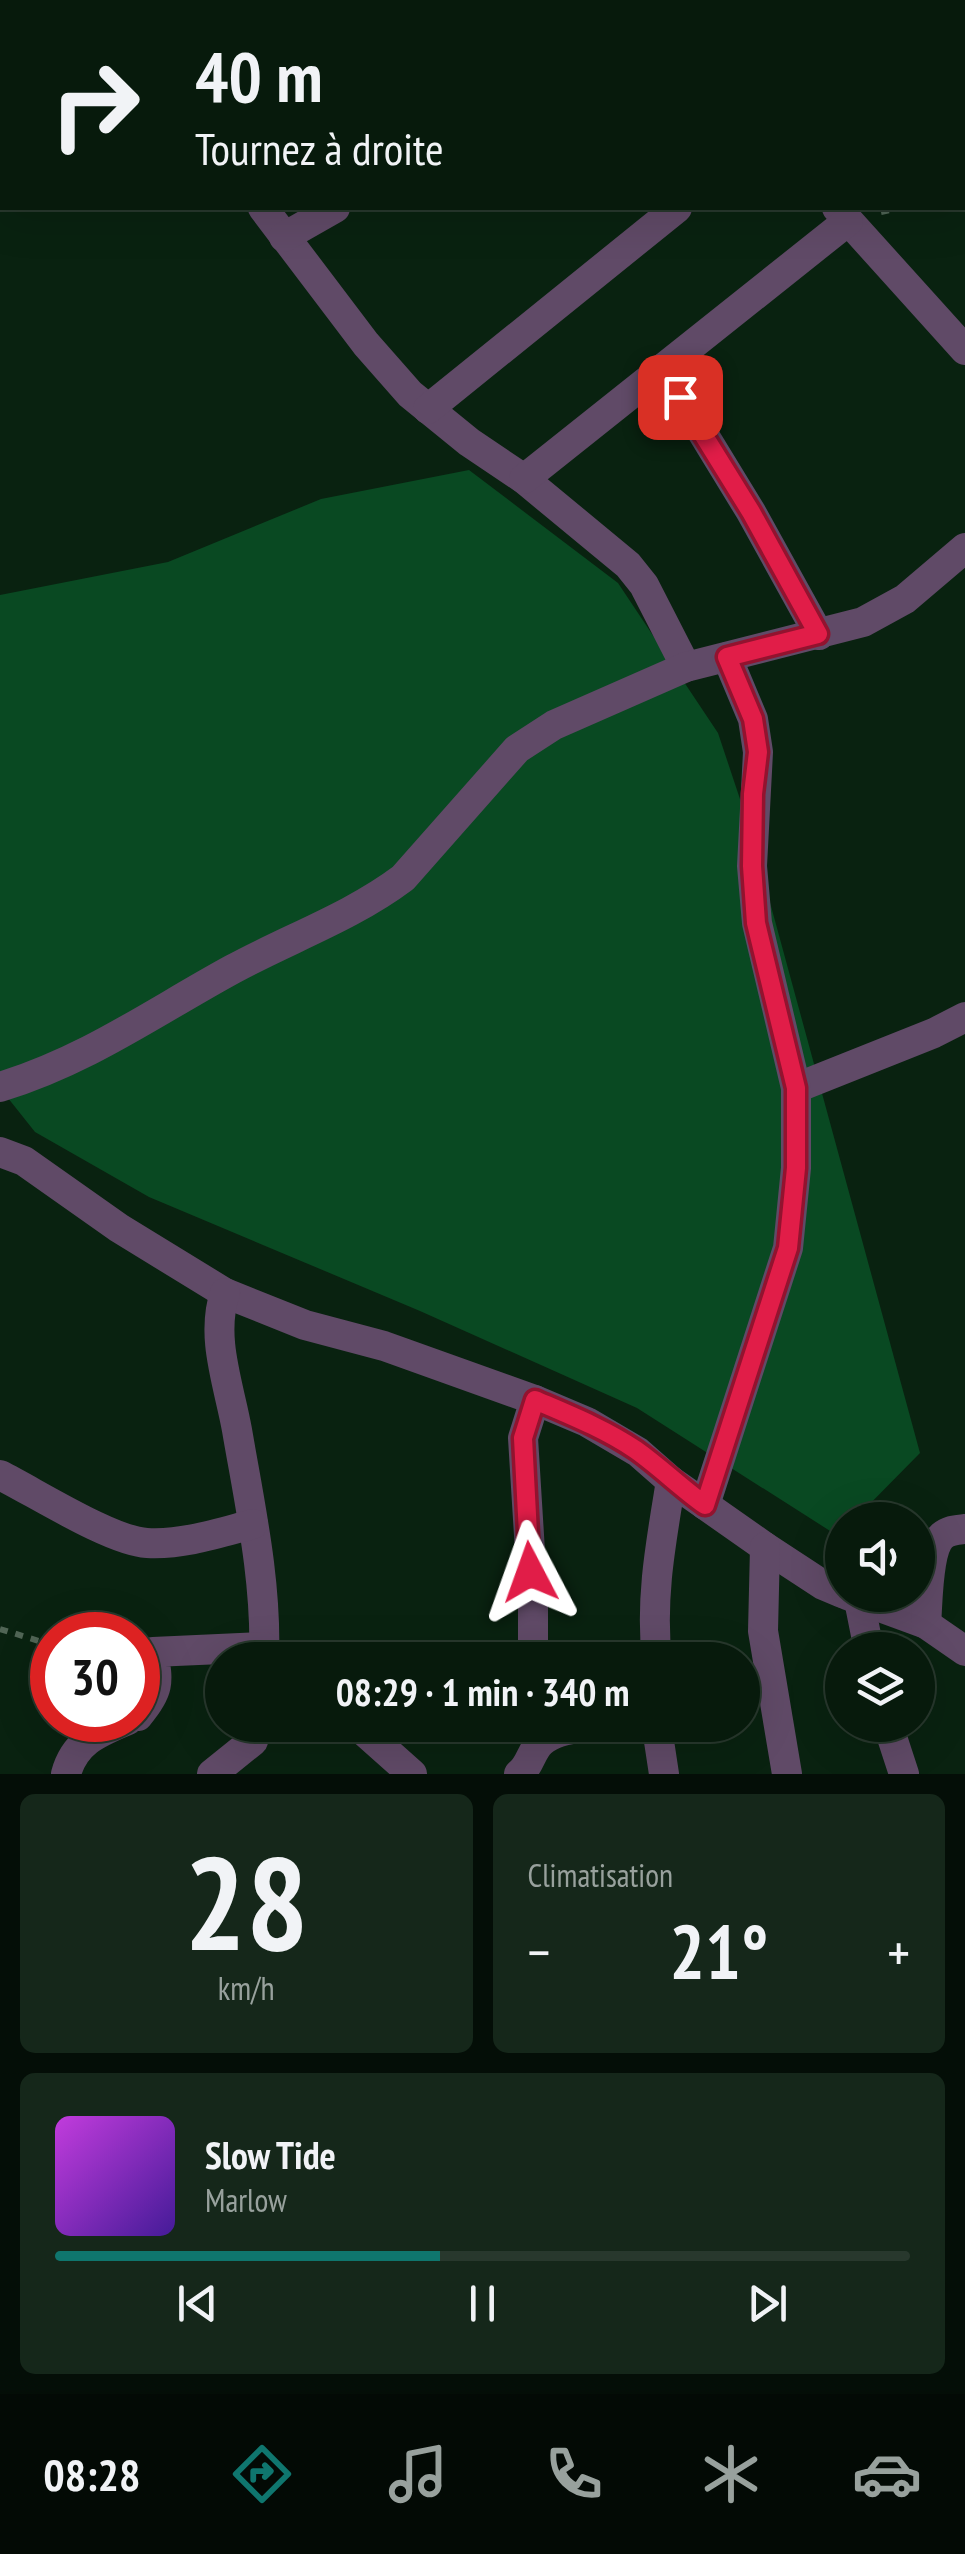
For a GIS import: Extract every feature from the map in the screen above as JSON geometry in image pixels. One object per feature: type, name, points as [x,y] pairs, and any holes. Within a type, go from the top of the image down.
[{"type":"street","points":[[264,210],[366,344],[410,394],[524,479],[628,566],[644,585],[686,667]]},
{"type":"street","points":[[284,237],[331,210]]},
{"type":"street","points":[[428,408],[675,210]]},
{"type":"street","points":[[524,479],[663,368],[843,214],[965,350]]},
{"type":"street","points":[[663,368],[751,512],[818,634]]},
{"type":"street","points":[[0,1086],[96,1049],[227,972],[347,914],[385,891],[402,878],[517,749],[554,724],[686,667],[862,622],[905,598],[965,548]]},
{"type":"street","points":[[705,1505],[788,1248],[796,1168],[796,1088],[756,923],[752,866],[758,752],[753,719],[727,657]]},
{"type":"street","points":[[796,1088],[965,1017]]},
{"type":"street","points":[[0,1152],[24,1161],[119,1228],[225,1293],[305,1325],[384,1346],[586,1422],[638,1452],[671,1482],[825,1586]]},
{"type":"street","points":[[225,1293],[219,1310],[221,1355],[254,1524],[263,1642]]},
{"type":"street","points":[[533,1642],[523,1438],[535,1400]]},
{"type":"street","points":[[0,1476],[89,1522],[143,1543],[185,1541],[254,1524]]},
{"type":"street","points":[[655,1642],[656,1578],[671,1482]]},
{"type":"street","points":[[926,1624],[933,1551],[938,1539],[965,1529]]},
{"type":"street","points":[[765,1546],[762,1632],[787,1774]]},
{"type":"street","points":[[893,1612],[926,1624],[965,1650]]},
{"type":"street","points":[[160,1652],[205,1652]]},
{"type":"street","points":[[66,1774],[71,1753],[86,1742]]},
{"type":"street","points":[[212,1774],[253,1742]]},
{"type":"street","points":[[375,1742],[409,1773]]},
{"type":"street","points":[[525,1769],[528,1742]]},
{"type":"street","points":[[525,1769],[540,1742]]},
{"type":"street","points":[[661,1742],[664,1774]]},
{"type":"street","points":[[894,1742],[904,1774]]},
{"type":"path","points":[[0,1629],[30,1639]]},
{"type":"green space","points":[[469,470],[618,583],[718,733],[750,829],[920,1453],[872,1502],[825,1502],[825,1528],[637,1408],[149,1197],[35,1132],[0,1088],[0,595],[168,562],[321,499]]},
{"type":"route","points":[[530,1572],[523,1438],[535,1400],[586,1422],[638,1452],[671,1482],[705,1505],[788,1248],[796,1168],[796,1088],[756,923],[752,866],[758,752],[753,719],[727,657],[818,634],[751,512],[680,397]]}]
